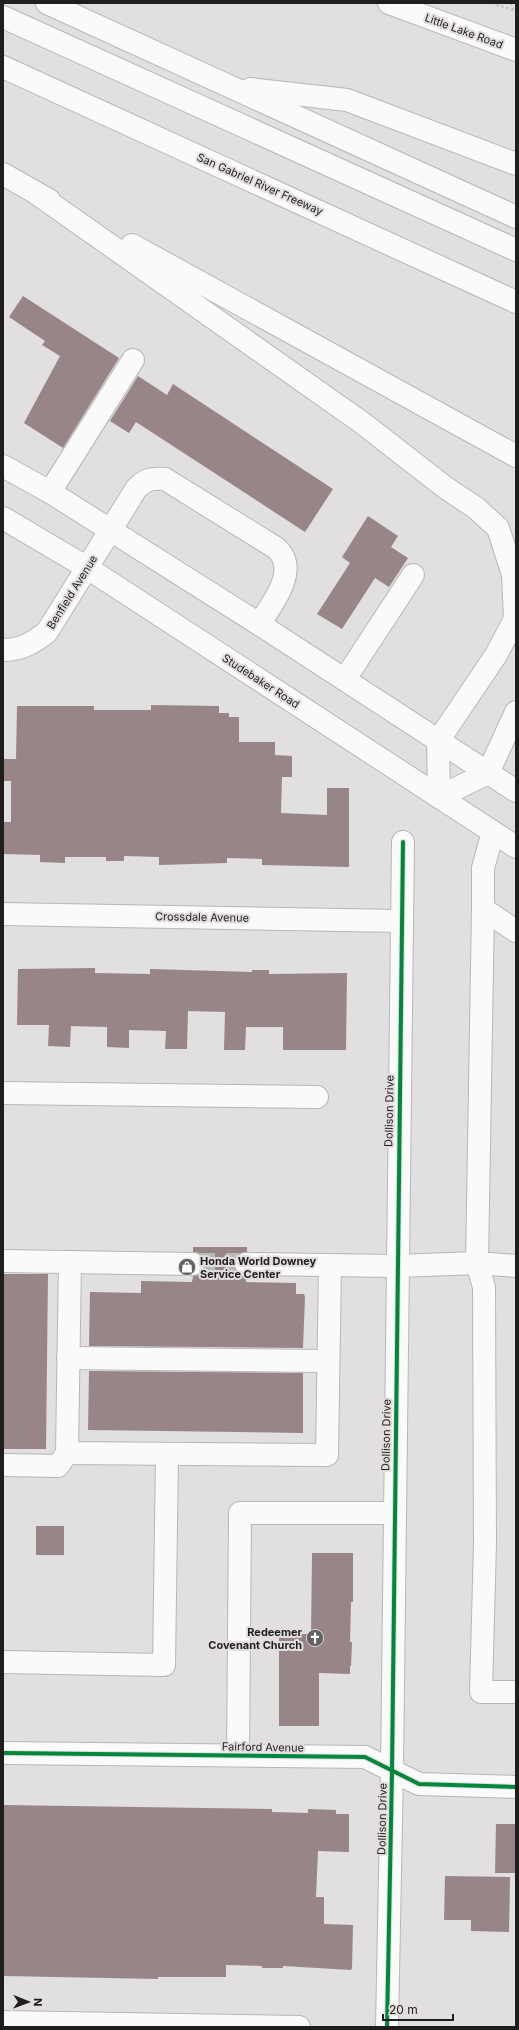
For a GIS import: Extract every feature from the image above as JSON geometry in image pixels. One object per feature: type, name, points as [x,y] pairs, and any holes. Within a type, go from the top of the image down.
[{"type":"main road","points":[[47,3],[516,217]]},
{"type":"main road","name":"Little Lake Road","points":[[389,3],[420,8],[516,50]]},
{"type":"main road","points":[[3,18],[516,250]]},
{"type":"main road","name":"San Gabriel River Freeway","points":[[3,67],[516,302]]},
{"type":"main road","points":[[231,87],[347,100],[516,164]]},
{"type":"main road","points":[[3,174],[516,456]]},
{"type":"main road","points":[[36,193],[361,422],[446,488],[476,508],[498,528],[513,574],[515,619],[496,655],[438,741],[439,797],[488,773],[501,748],[516,712]]},
{"type":"main road","points":[[50,492],[133,360]]},
{"type":"main road","points":[[3,466],[50,492],[259,624],[516,791]]},
{"type":"main road","name":"Benfield Avenue","points":[[3,650],[14,650],[32,644],[47,632],[86,567],[143,481],[154,478],[165,479],[276,548],[283,554],[286,562],[284,578],[279,595],[259,624]]},
{"type":"main road","name":"Studebaker Road","points":[[3,518],[86,567],[516,847]]},
{"type":"main road","points":[[345,679],[413,575]]},
{"type":"main road","points":[[493,832],[483,868],[477,1263],[484,1288],[485,1544],[481,1692],[516,1692]]},
{"type":"main road","name":"Dollison Drive","points":[[387,2027],[392,1771],[400,921],[403,842]]},
{"type":"main road","points":[[483,910],[516,930]]},
{"type":"main road","name":"Crossdale Avenue","points":[[3,914],[400,921]]},
{"type":"main road","points":[[3,1093],[317,1096]]},
{"type":"main road","points":[[3,1261],[193,1264]]},
{"type":"main road","points":[[3,1465],[58,1466],[67,1453],[70,1262]]},
{"type":"main road","points":[[246,1264],[397,1266],[477,1263],[516,1266]]},
{"type":"main road","points":[[67,1453],[167,1455],[327,1455],[330,1266]]},
{"type":"main road","points":[[68,1358],[328,1361]]},
{"type":"main road","points":[[3,1662],[164,1665],[167,1455]]},
{"type":"main road","points":[[238,1755],[240,1513],[394,1513]]},
{"type":"main road","name":"Fairford Avenue","points":[[3,1753],[365,1757],[419,1784],[516,1787]]},
{"type":"main road","points":[[3,2022],[299,2027]]},
{"type":"path","points":[[492,3],[515,11]]},
{"type":"path","points":[[511,3],[515,11]]},
{"type":"building","points":[[23,296],[119,358],[63,448],[24,423],[60,356],[42,345],[45,341],[9,317]]},
{"type":"building","points":[[138,376],[167,395],[173,384],[333,489],[305,532],[136,422],[129,433],[110,421]]},
{"type":"building","points":[[368,516],[398,536],[391,547],[408,558],[389,587],[375,578],[342,629],[317,614],[350,563],[342,557]]},
{"type":"building","points":[[151,705],[219,706],[219,713],[229,713],[229,717],[239,717],[239,742],[275,742],[275,755],[292,756],[292,777],[282,777],[281,813],[327,815],[327,788],[349,788],[349,867],[262,865],[262,859],[227,858],[227,863],[159,865],[159,857],[124,856],[124,861],[106,861],[106,857],[65,857],[65,863],[40,862],[40,855],[3,854],[3,822],[11,822],[11,781],[3,781],[3,759],[16,759],[17,706],[94,706],[94,710],[151,710]]},
{"type":"building","points":[[95,968],[95,973],[150,974],[150,969],[252,972],[252,970],[269,970],[269,974],[347,973],[346,1050],[283,1050],[283,1027],[246,1027],[245,1050],[224,1050],[225,1012],[188,1011],[187,1049],[165,1049],[166,1031],[129,1030],[129,1048],[107,1047],[107,1027],[71,1026],[70,1047],[48,1046],[49,1025],[17,1025],[18,969]]},
{"type":"building","points":[[193,1247],[247,1247],[247,1252],[240,1253],[235,1258],[234,1263],[235,1270],[239,1274],[246,1276],[246,1282],[296,1283],[296,1294],[304,1294],[305,1297],[303,1348],[89,1346],[90,1292],[141,1293],[141,1281],[192,1282],[193,1276],[199,1275],[203,1271],[205,1265],[204,1258],[199,1253],[193,1252]]},
{"type":"building","points":[[3,1274],[48,1274],[46,1449],[3,1449]]},
{"type":"building","points":[[89,1371],[303,1373],[303,1433],[88,1430]]},
{"type":"building","points":[[36,1526],[64,1526],[64,1555],[36,1555]]},
{"type":"building","name":"Redeemer Covenant Church","points":[[312,1553],[353,1553],[353,1602],[351,1602],[350,1642],[352,1642],[350,1674],[319,1673],[319,1726],[279,1726],[279,1634],[311,1634]]},
{"type":"building","points":[[3,1805],[272,1809],[272,1812],[308,1813],[308,1809],[336,1810],[336,1814],[349,1814],[349,1852],[318,1851],[316,1897],[324,1897],[324,1924],[353,1925],[352,1968],[351,1970],[283,1966],[283,1968],[262,1968],[262,1966],[226,1965],[226,1977],[158,1977],[158,1979],[3,1976]]},
{"type":"building","points":[[496,1824],[516,1824],[516,1873],[495,1873]]},
{"type":"building","points":[[445,1876],[510,1877],[509,1932],[471,1931],[471,1920],[444,1920]]},
{"type":"tunnel","points":[[193,1264],[246,1264]]},
{"type":"cycle path","points":[[387,2027],[392,1771],[403,842]]},
{"type":"cycle path","points":[[3,1753],[365,1757],[419,1784],[516,1787]]},
{"type":"place","name":"Honda World Downey Service Center","points":[[187,1267]]},
{"type":"place","name":"Redeemer Covenant Church","points":[[315,1638]]}]
